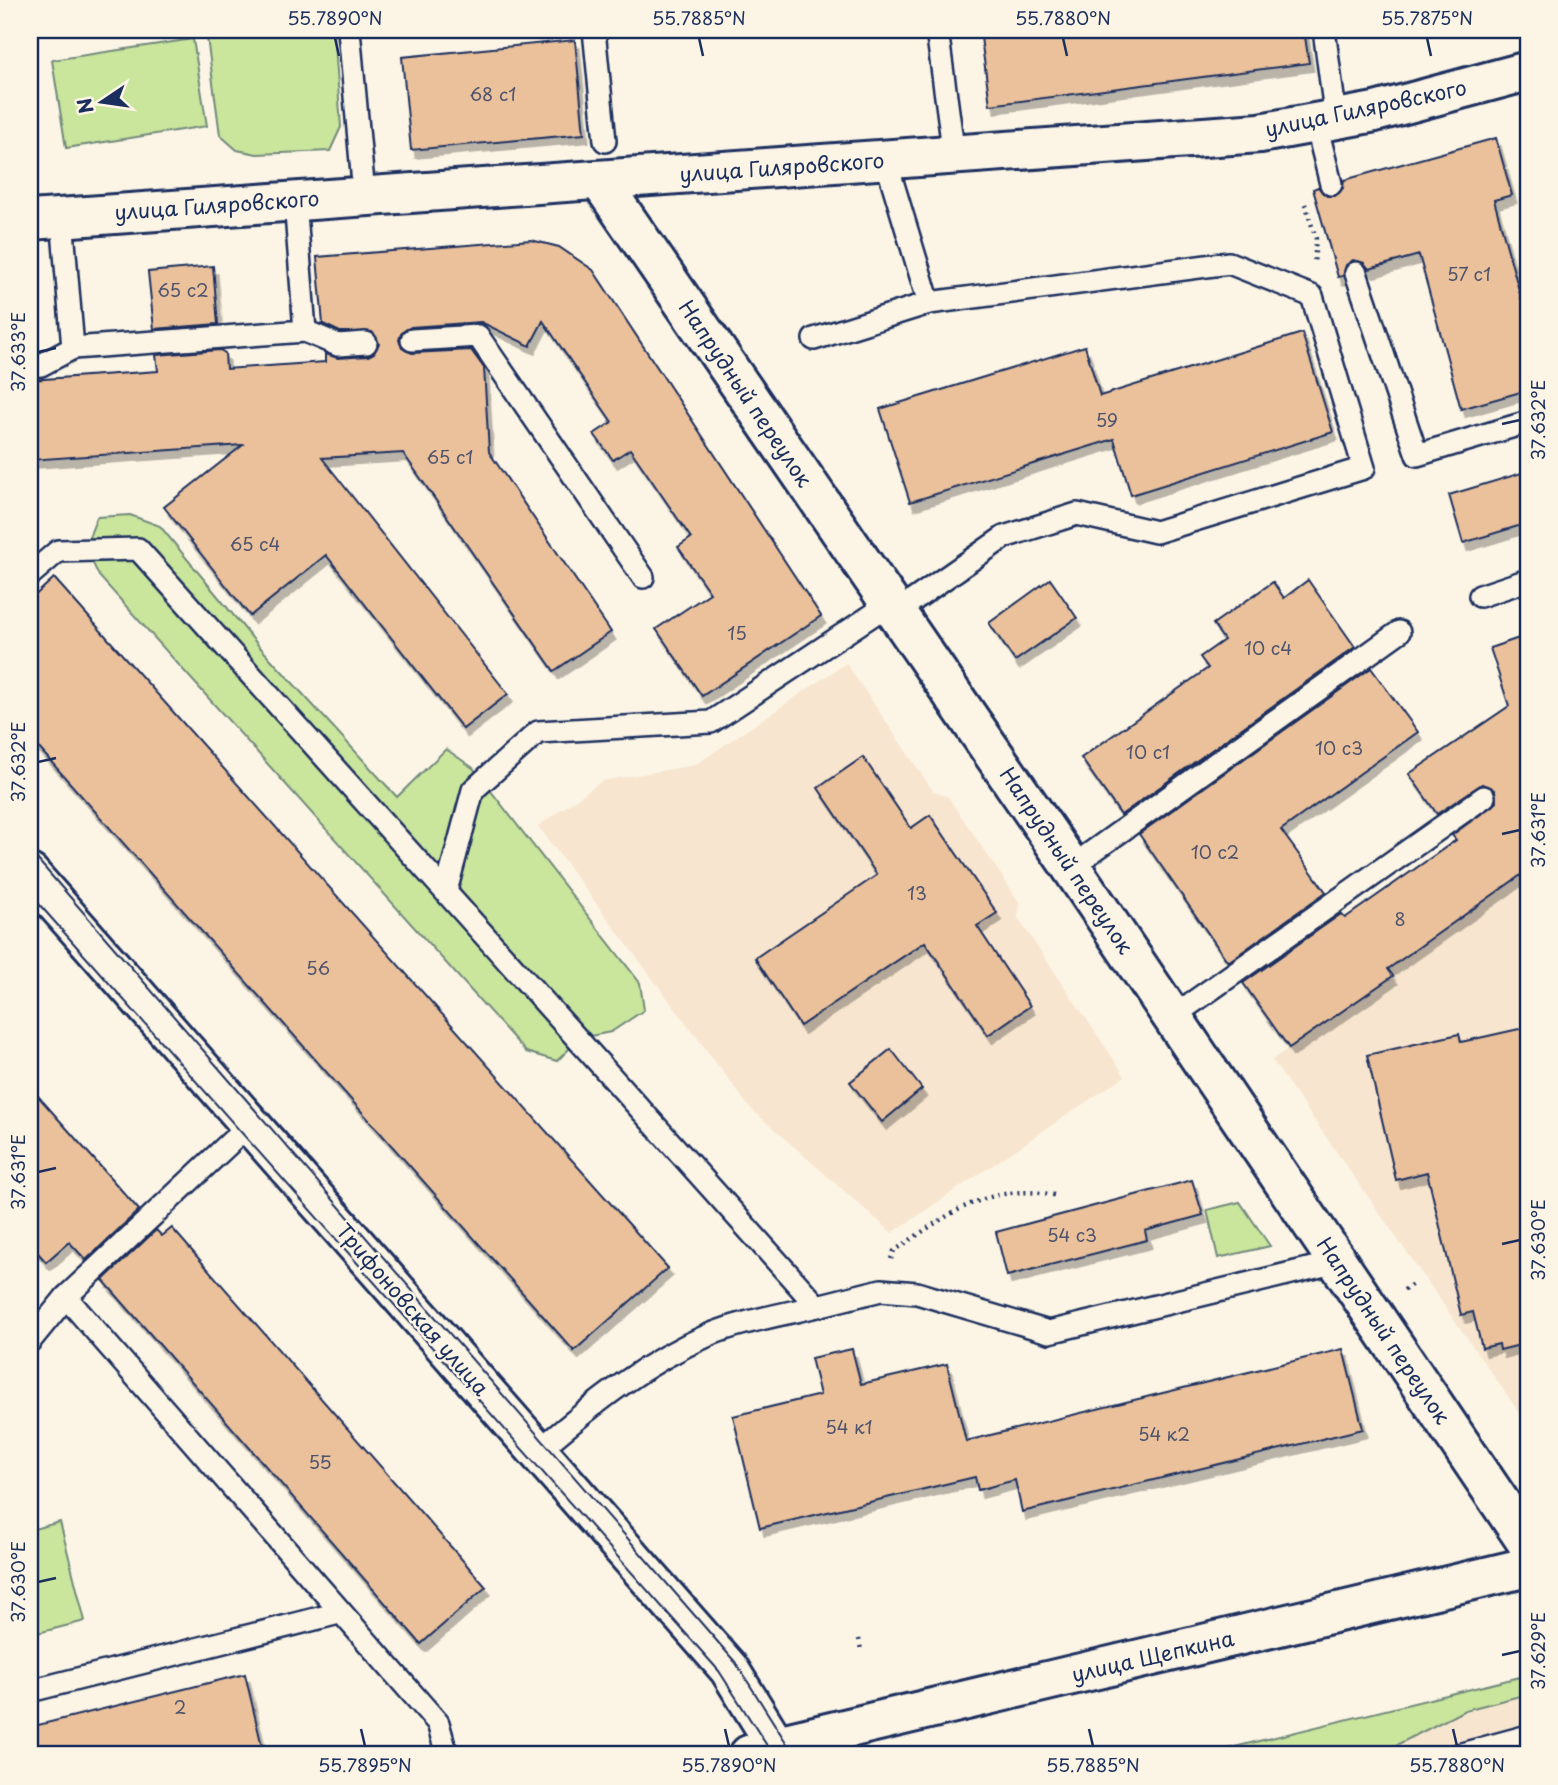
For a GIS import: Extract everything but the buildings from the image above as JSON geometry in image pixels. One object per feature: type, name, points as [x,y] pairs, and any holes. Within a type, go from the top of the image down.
[{"type":"street","name":"улица Гиляровского","points":[[46,219],[1207,138],[1326,122],[1528,71]]},
{"type":"street","name":"Напрудный переулок","points":[[600,181],[1071,866],[1528,1544]]},
{"type":"street","name":"Трифоновская улица","points":[[30,874],[729,1669],[769,1752]]},
{"type":"street","name":"улица Щепкина","points":[[769,1752],[1528,1567]]},
{"type":"lane","points":[[349,30],[364,195]]},
{"type":"lane","points":[[594,30],[605,141]]},
{"type":"lane","points":[[937,30],[954,156]]},
{"type":"lane","points":[[1324,30],[1326,122],[1331,184]]},
{"type":"lane","points":[[886,161],[929,303]]},
{"type":"lane","points":[[295,200],[305,331]]},
{"type":"lane","points":[[46,219],[73,348]]},
{"type":"lane","points":[[446,891],[472,790],[538,732],[711,722],[1004,537],[1077,514],[1156,532],[1364,468],[1312,296],[1229,263],[929,303],[814,339]]},
{"type":"lane","points":[[1356,272],[1417,455],[1528,422]]},
{"type":"lane","points":[[30,366],[41,365],[73,348],[305,331],[338,345],[366,343]]},
{"type":"lane","points":[[412,340],[478,336],[643,577]]},
{"type":"lane","points":[[30,575],[58,551],[138,549],[817,1306]]},
{"type":"lane","points":[[1480,596],[1528,580]]},
{"type":"lane","points":[[1071,866],[1399,632]]},
{"type":"lane","points":[[1172,1017],[1484,797]]},
{"type":"lane","points":[[30,1341],[66,1297],[250,1124]]},
{"type":"lane","points":[[537,1452],[591,1405],[647,1365],[711,1334],[881,1290],[917,1293],[1049,1332],[1337,1262]]},
{"type":"lane","points":[[66,1297],[339,1613],[438,1723],[447,1755]]},
{"type":"lane","points":[[30,1691],[339,1613]]},
{"type":"lane","points":[[1458,1755],[1528,1736]]},
{"type":"path","points":[[1304,201],[1316,239],[1312,296]]},
{"type":"path","points":[[881,1290],[894,1251],[961,1206],[1026,1189],[1054,1195]]},
{"type":"path","points":[[859,1639],[861,1650]]},
{"type":"shaded area","points":[[846,663],[933,791],[948,797],[1020,903],[1018,918],[1125,1076],[892,1233],[750,1108],[538,826],[602,781],[695,765]]},
{"type":"shaded area","points":[[1528,870],[1528,1425],[1272,1060],[1392,976],[1388,969]]},
{"type":"shaded area","points":[[1528,1675],[1528,1755],[1202,1755]]},
{"type":"green space","points":[[206,30],[334,30],[341,127],[330,151],[257,154],[237,150],[220,135]]},
{"type":"green space","points":[[193,39],[207,126],[66,148],[52,60]]},
{"type":"green space","points":[[130,515],[160,526],[258,645],[397,797],[446,749],[473,768],[640,983],[644,1010],[611,1032],[580,1038],[557,1061],[526,1052],[99,576],[85,547],[97,517]]},
{"type":"green space","points":[[1240,1202],[1270,1246],[1218,1258],[1207,1210]]},
{"type":"green space","points":[[60,1522],[85,1621],[30,1635],[30,1530]]},
{"type":"green space","points":[[1528,1675],[1528,1694],[1465,1710],[1377,1755],[1202,1755]]},
{"type":"tram line","points":[[30,851],[736,1663],[794,1755]]},
{"type":"tram line","points":[[30,894],[719,1671],[773,1755]]}]
